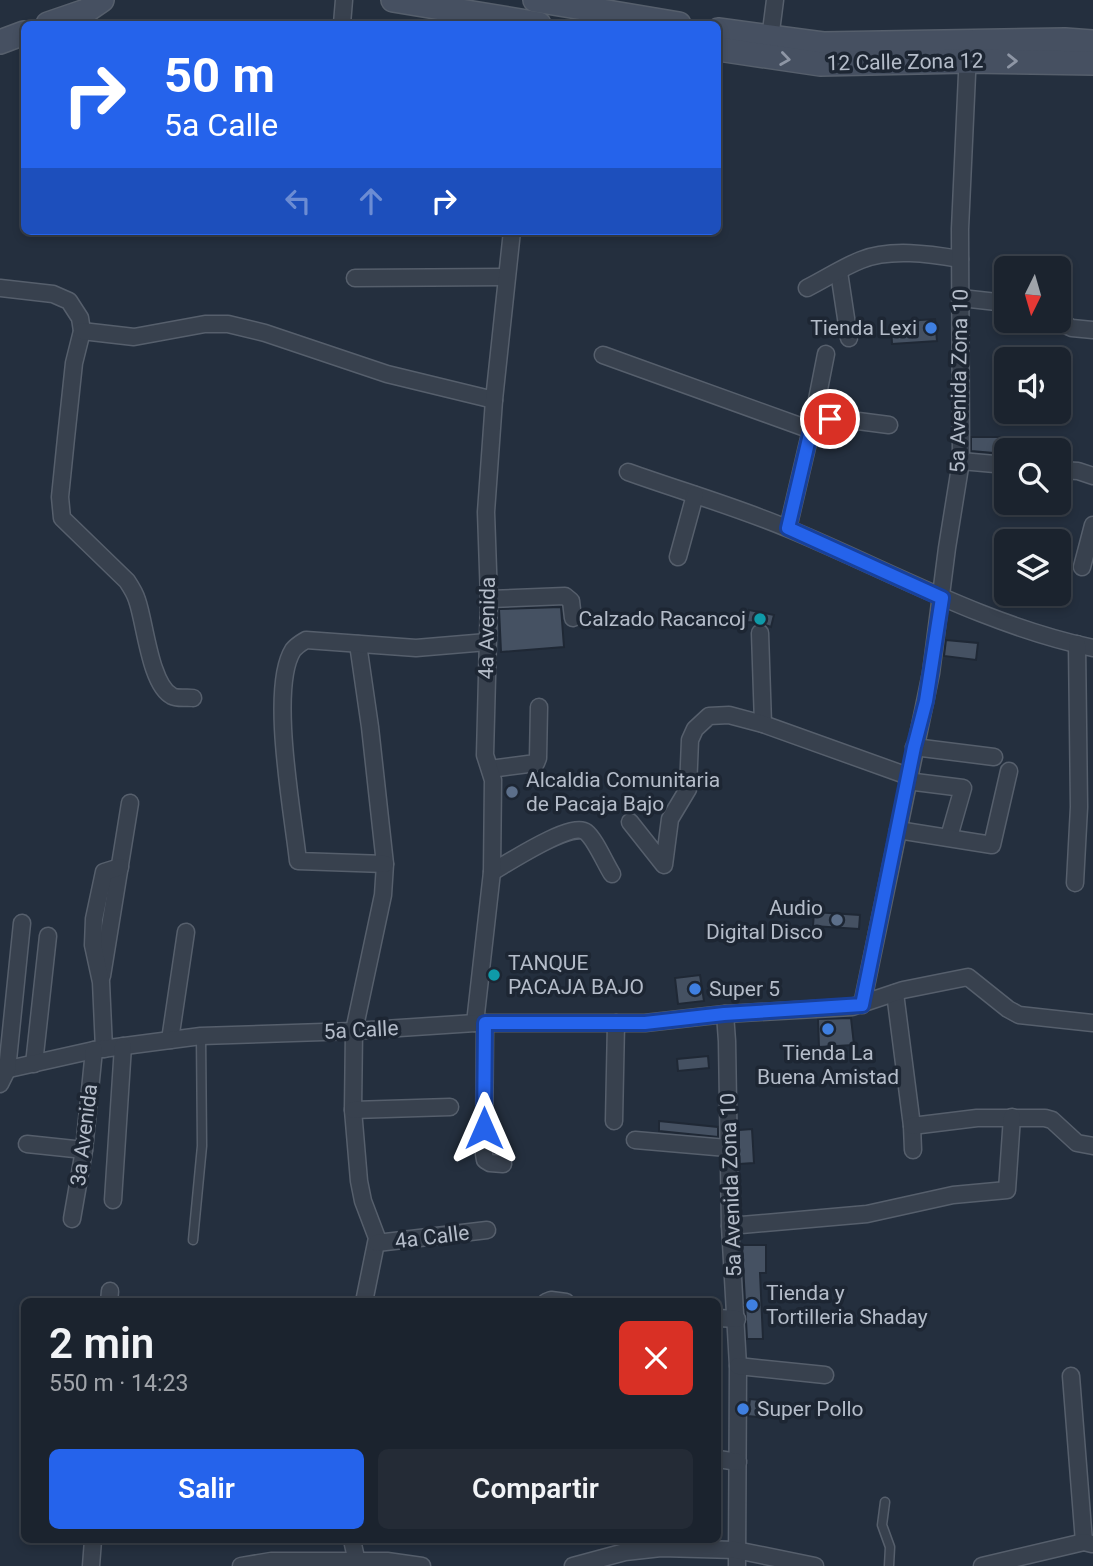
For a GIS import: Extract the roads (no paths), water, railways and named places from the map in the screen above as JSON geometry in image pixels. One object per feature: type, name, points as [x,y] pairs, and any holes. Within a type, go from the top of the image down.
[{"type":"street","points":[[57,21],[86,11],[102,0]]},
{"type":"street","points":[[342,21],[344,0]]},
{"type":"street","points":[[393,0],[468,19],[496,21]]},
{"type":"street","points":[[535,0],[651,21]]},
{"type":"street","points":[[771,39],[775,0]]},
{"type":"street","name":"12 Calle Zona 12","points":[[721,31],[771,39],[1093,63]]},
{"type":"street","points":[[0,42],[21,34]]},
{"type":"street","name":"12 Calle Zona 12","points":[[721,49],[820,64],[968,52],[1065,40],[1093,42]]},
{"type":"street","name":"5a Avenida Zona 10","points":[[862,1005],[914,747],[926,701],[961,461],[960,259],[968,52]]},
{"type":"street","name":"4a Avenida","points":[[503,1164],[490,1163],[485,1160],[484,1154],[480,1023],[492,872],[494,801],[490,769],[485,755],[489,599],[486,512],[494,400],[511,235]]},
{"type":"street","points":[[807,288],[862,259],[878,255],[937,255],[960,259]]},
{"type":"street","points":[[839,272],[849,338]]},
{"type":"street","points":[[355,278],[506,277]]},
{"type":"street","points":[[0,288],[53,294],[69,301],[80,318],[82,331],[74,363],[65,438],[60,508],[62,518],[132,589],[155,670],[164,688],[172,696],[193,698]]},
{"type":"street","points":[[961,298],[994,302]]},
{"type":"street","points":[[82,331],[134,337],[205,324],[228,324],[265,333],[387,374],[494,400]]},
{"type":"street","points":[[1071,328],[1093,330]]},
{"type":"street","points":[[788,528],[826,354]]},
{"type":"street","points":[[603,355],[811,430]]},
{"type":"street","points":[[811,430],[835,418],[889,425]]},
{"type":"street","points":[[961,461],[994,464]]},
{"type":"street","points":[[1071,471],[1093,476]]},
{"type":"street","points":[[628,472],[788,528],[942,598],[1036,634],[1085,646],[1075,883]]},
{"type":"street","points":[[678,557],[695,495]]},
{"type":"street","points":[[1082,567],[1093,525]]},
{"type":"street","points":[[489,599],[565,596],[571,601],[573,618]]},
{"type":"street","points":[[760,633],[763,724]]},
{"type":"street","points":[[385,864],[298,861],[282,713],[287,665],[297,645],[306,640],[416,648],[487,642]]},
{"type":"street","points":[[358,644],[385,864],[383,895],[354,1031],[353,1110],[359,1181],[363,1200],[376,1232],[377,1243],[366,1298]]},
{"type":"street","points":[[490,769],[536,763],[539,707]]},
{"type":"street","points":[[630,822],[664,865],[670,819],[688,789],[689,746],[695,729],[709,716],[718,714],[763,724],[908,779],[963,788],[949,837]]},
{"type":"street","points":[[914,747],[994,757]]},
{"type":"street","points":[[898,830],[992,845],[1009,771]]},
{"type":"street","name":"3a Avenida","points":[[72,1219],[99,1050],[101,982],[93,952],[94,919],[101,877],[109,869],[120,867],[130,803]]},
{"type":"street","points":[[492,872],[556,836],[577,829],[588,833],[612,874]]},
{"type":"street","points":[[2,1075],[22,923]]},
{"type":"street","points":[[170,1040],[186,932]]},
{"type":"street","points":[[34,1064],[48,936]]},
{"type":"street","name":"5a Calle","points":[[2,1075],[34,1064],[99,1050],[201,1036],[354,1031],[480,1023],[645,1023],[724,1014],[862,1005],[895,993],[968,977],[1019,1015],[1093,1023]]},
{"type":"street","points":[[895,993],[913,1150]]},
{"type":"street","name":"5a Avenida Zona 10","points":[[724,1014],[727,1041],[730,1226],[737,1319],[736,1558]]},
{"type":"street","points":[[614,1121],[616,1023]]},
{"type":"street","points":[[113,1200],[123,1046]]},
{"type":"street","points":[[353,1110],[450,1107]]},
{"type":"street","points":[[912,1126],[1012,1117],[1052,1120],[1077,1143],[1093,1146]]},
{"type":"street","points":[[730,1226],[867,1214],[953,1195],[1007,1190],[1012,1117]]},
{"type":"street","points":[[635,1140],[727,1148]]},
{"type":"street","points":[[27,1144],[84,1150]]},
{"type":"street","name":"4a Calle","points":[[377,1243],[487,1230]]},
{"type":"street","points":[[721,1318],[737,1319]]},
{"type":"street","points":[[738,1366],[825,1375]]},
{"type":"street","points":[[982,1566],[1089,1544],[1071,1376]]},
{"type":"street","points":[[721,1459],[737,1462]]},
{"type":"street","points":[[91,1566],[93,1543]]},
{"type":"street","points":[[353,1543],[357,1562]]},
{"type":"street","points":[[573,1566],[624,1559],[661,1548],[815,1566]]},
{"type":"street","points":[[246,1566],[271,1561],[303,1564],[387,1561],[422,1566]]},
{"type":"lane","points":[[193,1240],[202,1146],[201,1036]]},
{"type":"lane","points":[[885,1502],[882,1525],[890,1547],[889,1566]]},
{"type":"place","name":"Tienda Lexi","points":[[931,328]]},
{"type":"place","name":"Calzado Racancoj","points":[[760,619]]},
{"type":"place","name":"Alcaldia Comunitaria de Pacaja Bajo","points":[[512,792]]},
{"type":"place","name":"Audio Digital Disco","points":[[837,920]]},
{"type":"place","name":"TANQUE PACAJA BAJO","points":[[494,975]]},
{"type":"place","name":"Super 5","points":[[695,989]]},
{"type":"place","name":"Tienda La Buena Amistad","points":[[828,1029]]},
{"type":"place","name":"Tienda y Tortilleria Shaday","points":[[752,1305]]},
{"type":"place","name":"Super Pollo","points":[[743,1409]]}]
